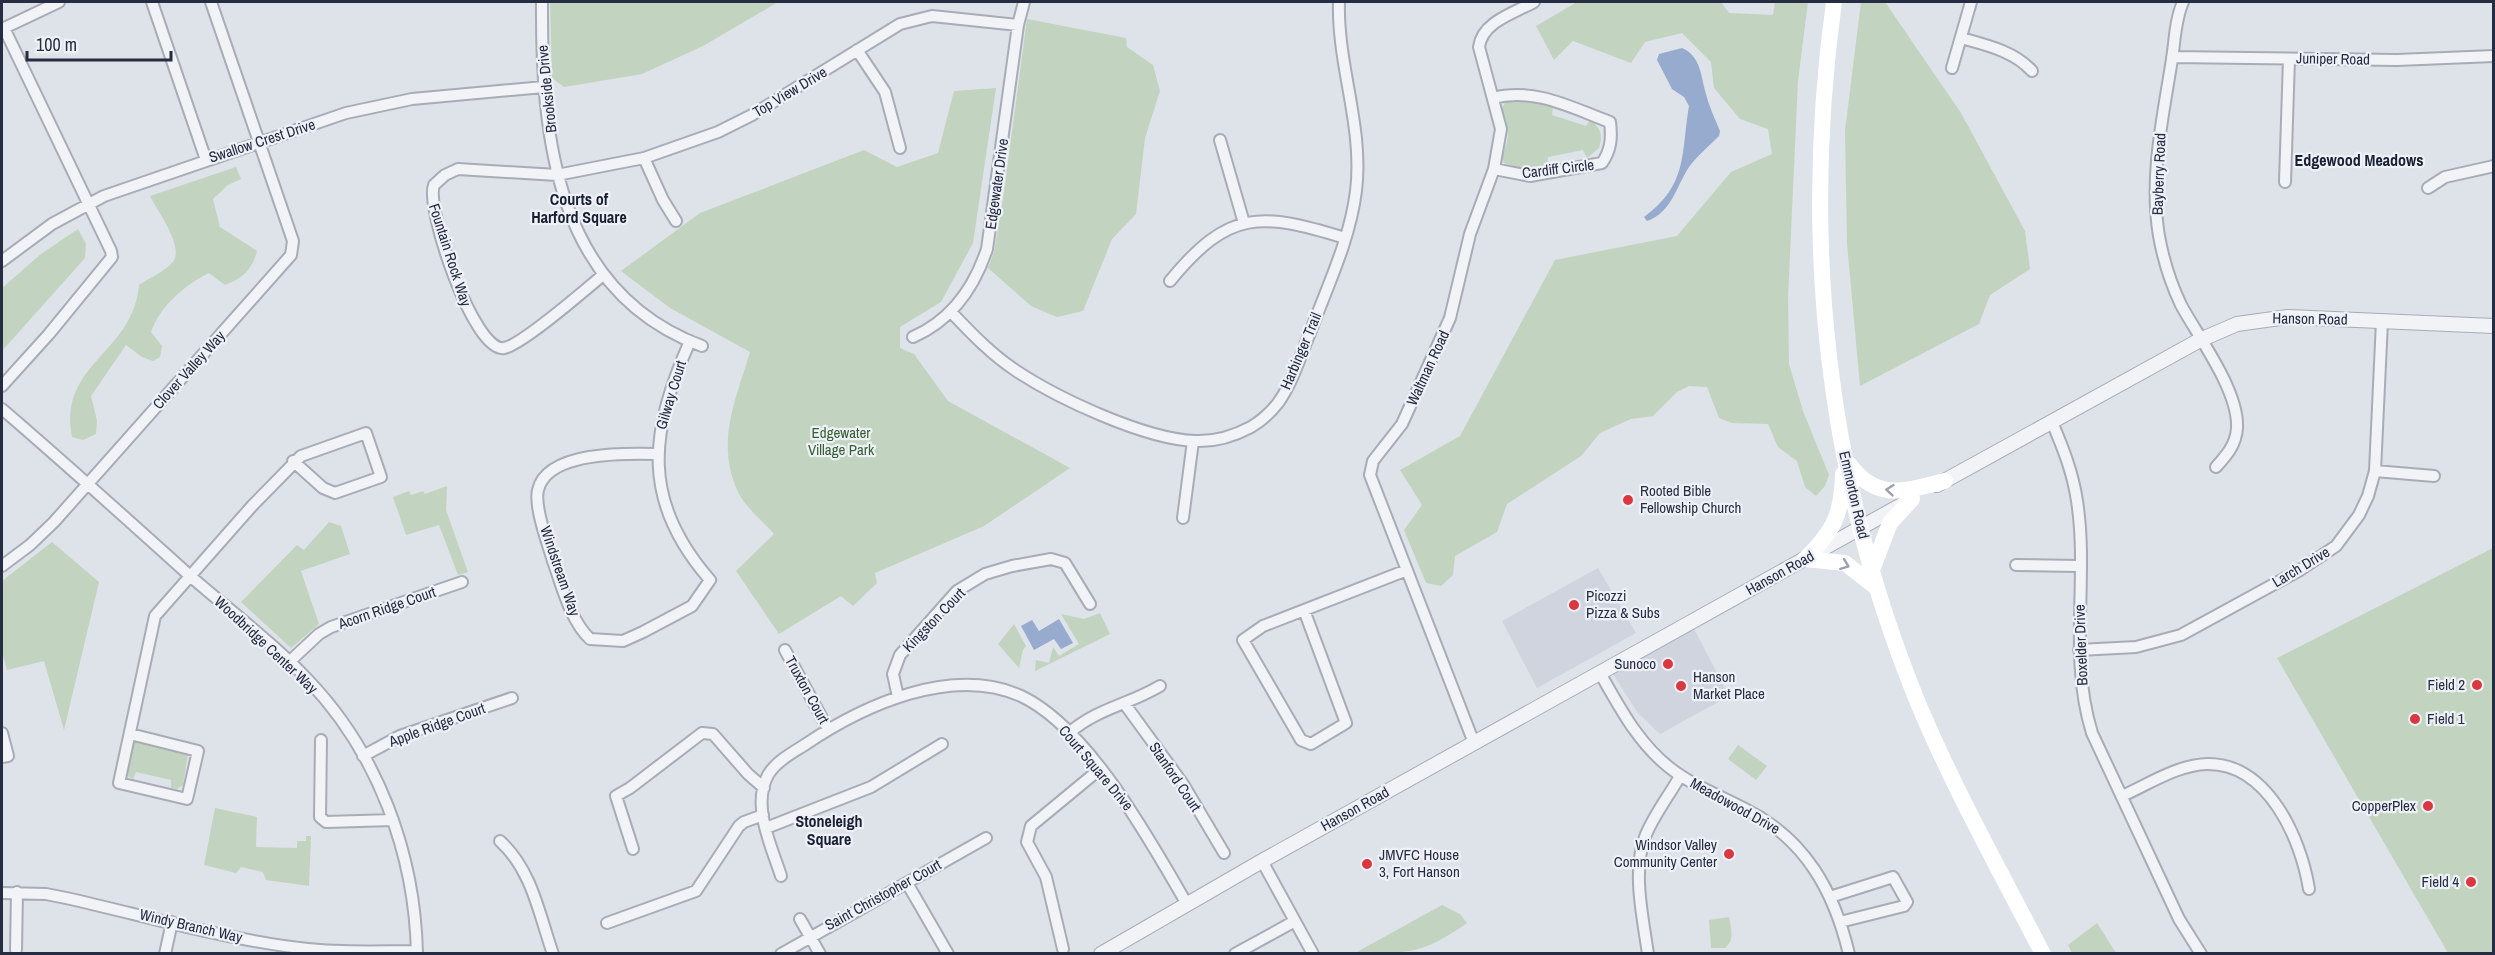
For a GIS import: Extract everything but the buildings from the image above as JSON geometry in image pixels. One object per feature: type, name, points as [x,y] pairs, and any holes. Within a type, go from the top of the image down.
[{"type":"main road","name":"Emmorton Road","points":[[1834,2],[1823,100],[1818,217],[1828,352],[1845,453],[1861,527],[1875,579],[1918,703],[2043,954]]},
{"type":"main road","points":[[1845,453],[1856,474],[1875,488],[1906,490],[1945,481]]},
{"type":"main road","points":[[1805,559],[1823,542],[1837,520],[1843,489],[1845,453]]},
{"type":"main road","points":[[1805,559],[1845,563],[1875,579],[1890,523],[1912,499]]},
{"type":"street","points":[[2,386],[110,263],[111,250],[90,203],[3,28],[59,2]]},
{"type":"street","points":[[152,2],[206,160]]},
{"type":"street","name":"Clover Valley Way","points":[[2,566],[30,545],[89,484],[291,255],[293,241],[211,2]]},
{"type":"street","name":"Brookside Drive","points":[[542,2],[544,87],[557,175]]},
{"type":"street","name":"Edgewater Drive","points":[[913,337],[925,332],[951,312],[974,284],[987,249],[1018,25],[1024,2]]},
{"type":"street","name":"Harbinger Trail","points":[[951,312],[985,347],[1014,370],[1101,414],[1156,434],[1193,441],[1215,440],[1238,433],[1264,418],[1278,403],[1292,378],[1345,238],[1353,208],[1357,168],[1356,146],[1340,36],[1339,2]]},
{"type":"street","name":"Waltman Road","points":[[1474,743],[1371,483],[1371,467],[1402,424],[1450,318],[1470,234],[1494,169],[1501,129],[1479,41],[1485,29],[1534,2]]},
{"type":"street","points":[[1952,68],[1971,2]]},
{"type":"street","name":"Bayberry Road","points":[[2182,2],[2175,25],[2158,151],[2159,236],[2180,302],[2228,391],[2236,418],[2236,437],[2216,467]]},
{"type":"street","name":"Top View Drive","points":[[557,175],[644,158],[718,132],[777,102],[880,34],[917,19],[949,16],[1018,25]]},
{"type":"street","points":[[1961,38],[2010,53],[2023,60],[2032,71]]},
{"type":"street","points":[[857,50],[885,92],[900,148]]},
{"type":"street","name":"Juniper Road","points":[[2172,57],[2397,60],[2493,56]]},
{"type":"street","points":[[2286,182],[2289,59]]},
{"type":"street","name":"Swallow Crest Drive","points":[[2,261],[52,224],[90,203],[259,142],[382,104],[544,87]]},
{"type":"street","name":"Cardiff Circle","points":[[1493,98],[1519,93],[1535,95],[1610,122],[1611,135],[1609,152],[1602,163],[1530,176],[1494,169]]},
{"type":"street","points":[[1220,140],[1244,223]]},
{"type":"street","points":[[644,158],[663,200],[676,221]]},
{"type":"street","points":[[2428,188],[2445,177],[2493,166]]},
{"type":"street","name":"Fountain Rock Way","points":[[557,175],[458,169],[445,175],[434,185],[433,207],[468,312],[492,345],[504,348],[548,320],[603,275]]},
{"type":"street","points":[[557,175],[564,202],[576,231],[603,275],[640,313],[702,346]]},
{"type":"street","points":[[1170,281],[1194,253],[1209,241],[1244,223],[1286,221],[1345,238]]},
{"type":"street","name":"Hanson Road","points":[[1101,954],[1262,861],[2200,340],[2237,324],[2267,318],[2493,326]]},
{"type":"street","name":"Larch Drive","points":[[2079,650],[2136,647],[2181,635],[2314,561],[2336,546],[2349,531],[2368,496],[2374,471],[2382,321]]},
{"type":"street","name":"Gilway Court","points":[[690,341],[661,418],[657,454],[661,487],[670,519],[697,566],[710,580]]},
{"type":"street","name":"Woodbridge Center Way","points":[[2,409],[288,663],[321,696],[363,756],[393,820],[414,897],[417,952]]},
{"type":"street","name":"Boxelder Drive","points":[[2052,422],[2072,473],[2078,501],[2079,672],[2087,715],[2179,919],[2201,954]]},
{"type":"street","points":[[130,734],[198,751],[187,799],[119,783],[155,616],[293,461],[301,456],[366,434],[381,477],[335,493],[330,492],[293,461]]},
{"type":"street","points":[[1183,518],[1193,441]]},
{"type":"street","name":"Windstream Way","points":[[657,454],[628,453],[570,461],[548,472],[542,479],[538,490],[539,507],[548,546],[576,621],[590,639],[623,641],[692,606],[710,580]]},
{"type":"street","points":[[2374,471],[2434,476]]},
{"type":"street","name":"Kingston Court","points":[[898,697],[894,674],[900,655],[957,591],[985,574],[1051,559],[1065,563],[1090,604]]},
{"type":"street","points":[[2016,565],[2079,566]]},
{"type":"street","points":[[1304,610],[1346,723],[1311,744],[1301,740],[1243,640],[1263,626],[1304,610],[1407,570]]},
{"type":"street","name":"Acorn Ridge Court","points":[[288,663],[319,634],[331,627],[462,582]]},
{"type":"street","name":"Truxton Court","points":[[785,650],[828,729]]},
{"type":"street","name":"Meadowood Drive","points":[[1600,673],[1641,741],[1680,776],[1777,827],[1804,854],[1830,897],[1849,954]]},
{"type":"street","name":"Court Square Drive","points":[[781,876],[763,815],[764,788],[768,776],[777,765],[828,729],[898,697],[971,685],[1010,693],[1042,710],[1069,733],[1134,813],[1187,904]]},
{"type":"street","points":[[1069,733],[1089,716],[1160,686]]},
{"type":"street","name":"Apple Ridge Court","points":[[363,756],[400,736],[512,698]]},
{"type":"street","name":"Stanford Court","points":[[1124,703],[1183,784],[1224,853]]},
{"type":"street","points":[[2,733],[8,756],[2,757]]},
{"type":"street","points":[[633,849],[616,796],[630,788],[702,733],[713,734],[748,774],[764,788]]},
{"type":"street","points":[[321,740],[320,817],[322,820],[326,822],[393,820]]},
{"type":"street","points":[[765,828],[871,787],[942,744]]},
{"type":"street","points":[[2122,796],[2188,767],[2206,764],[2237,770],[2253,779],[2274,802],[2303,855],[2309,889]]},
{"type":"street","points":[[1063,949],[1046,877],[1029,849],[1026,836],[1031,826],[1100,769]]},
{"type":"street","points":[[1648,954],[1641,888],[1642,848],[1650,826],[1680,776]]},
{"type":"street","points":[[607,923],[696,891],[739,826],[763,815]]},
{"type":"street","name":"Saint Christopher Court","points":[[781,954],[986,838]]},
{"type":"street","points":[[500,841],[514,853],[526,873],[553,954]]},
{"type":"street","points":[[1262,861],[1313,954]]},
{"type":"street","points":[[1830,897],[1893,877],[1907,902],[1904,906],[1840,922]]},
{"type":"street","points":[[907,883],[948,954]]},
{"type":"street","points":[[16,950],[17,892]]},
{"type":"street","name":"Windy Branch Way","points":[[2,893],[17,892],[66,898],[307,949],[344,952],[417,952]]},
{"type":"street","points":[[800,919],[820,954]]},
{"type":"street","points":[[1239,952],[1295,921]]},
{"type":"street","points":[[165,954],[172,922]]},
{"type":"shaded area","points":[[1598,568],[1636,633],[1537,688],[1502,621]]},
{"type":"shaded area","points":[[1694,629],[1729,696],[1660,734],[1637,712],[1613,674]]},
{"type":"green space","points":[[550,2],[778,2],[703,46],[642,74],[564,87],[552,78]]},
{"type":"green space","points":[[1577,2],[1721,2],[1729,13],[1773,15],[1775,2],[1808,2],[1798,81],[1788,298],[1789,364],[1803,411],[1829,475],[1825,486],[1816,496],[1805,487],[1797,461],[1778,447],[1768,424],[1732,423],[1719,418],[1707,387],[1689,386],[1677,392],[1653,416],[1631,419],[1600,433],[1581,456],[1507,504],[1497,532],[1455,556],[1453,575],[1441,586],[1426,583],[1404,530],[1422,505],[1400,470],[1460,436],[1555,260],[1677,236],[1731,172],[1772,154],[1768,129],[1740,119],[1714,88],[1711,62],[1682,33],[1645,42],[1631,63],[1573,41],[1554,60],[1536,26]]},
{"type":"green space","points":[[1861,2],[1885,2],[1961,113],[2025,231],[2030,269],[1990,295],[1979,324],[1860,386],[1847,243],[1845,131]]},
{"type":"green space","points":[[1027,19],[1126,38],[1127,47],[1153,65],[1160,91],[1145,138],[1136,214],[1112,239],[1083,311],[1057,317],[1031,306],[988,268],[994,252],[1004,192]]},
{"type":"green space","name":"Edgewater Village Park","points":[[996,88],[973,243],[941,302],[900,327],[900,348],[914,354],[948,401],[1070,468],[984,526],[875,573],[877,583],[853,606],[841,596],[779,634],[736,571],[774,534],[741,498],[731,474],[728,456],[730,421],[750,352],[670,308],[621,271],[700,213],[864,150],[897,167],[938,153],[954,91]]},
{"type":"green space","points":[[1522,97],[1553,107],[1552,115],[1586,126],[1590,120],[1600,132],[1599,148],[1587,158],[1583,150],[1548,157],[1547,165],[1523,168],[1504,163],[1502,156],[1508,132],[1502,108],[1507,99]]},
{"type":"green space","points":[[236,167],[241,179],[228,185],[213,199],[220,227],[257,251],[252,263],[242,276],[225,285],[209,273],[175,297],[161,313],[151,332],[162,346],[160,357],[153,361],[142,357],[126,345],[91,396],[97,421],[96,434],[83,440],[72,437],[71,412],[76,392],[85,375],[124,327],[134,308],[139,285],[160,273],[175,258],[176,250],[170,231],[150,196]]},
{"type":"green space","points":[[78,229],[86,244],[85,258],[2,351],[2,288],[41,254]]},
{"type":"green space","points":[[447,486],[446,510],[468,572],[458,575],[439,525],[406,535],[393,497],[409,491],[411,495],[423,491],[425,494]]},
{"type":"green space","points":[[329,522],[341,526],[350,554],[301,571],[319,624],[291,648],[241,602],[297,545],[304,550]]},
{"type":"green space","points":[[52,542],[99,582],[64,730],[44,661],[7,670],[2,652],[2,581]]},
{"type":"green space","name":"CopperPlex","points":[[2493,548],[2493,953],[2448,953],[2277,658]]},
{"type":"green space","points":[[1100,613],[1110,634],[1035,671],[1036,660],[1049,663],[1053,647],[1059,656],[1079,644],[1061,614],[1084,619]]},
{"type":"green space","points":[[1014,624],[1026,646],[1019,668],[998,644]]},
{"type":"green space","points":[[140,741],[188,754],[183,785],[177,789],[171,788],[171,780],[136,772],[133,779],[127,776],[132,744]]},
{"type":"green space","points":[[1738,745],[1767,766],[1756,780],[1728,759]]},
{"type":"green space","points":[[215,808],[257,817],[256,847],[297,848],[297,841],[306,841],[306,836],[311,836],[309,886],[266,880],[263,872],[241,867],[236,873],[204,865]]},
{"type":"green space","points":[[1442,905],[1460,914],[1467,923],[1438,941],[1414,950],[1355,953]]},
{"type":"green space","points":[[1729,917],[1732,934],[1728,945],[1725,948],[1711,948],[1709,920]]},
{"type":"green space","points":[[2097,923],[2116,953],[2072,953],[2068,945]]},
{"type":"water","points":[[1682,48],[1697,62],[1720,131],[1719,136],[1689,167],[1668,205],[1662,212],[1647,221],[1644,217],[1668,193],[1680,168],[1689,106],[1684,97],[1672,89],[1657,60],[1659,54]]},
{"type":"water","points":[[1059,619],[1073,643],[1061,649],[1054,639],[1034,650],[1021,626],[1032,620],[1039,631]]},
{"type":"place","name":"Rooted Bible Fellowship Church","points":[[1628,500]]},
{"type":"place","name":"Picozzi Pizza & Subs","points":[[1574,605]]},
{"type":"place","name":"Sunoco","points":[[1668,664]]},
{"type":"place","name":"Field 2","points":[[2477,685]]},
{"type":"place","name":"Hanson Market Place","points":[[1681,686]]},
{"type":"place","name":"Field 1","points":[[2415,719]]},
{"type":"place","name":"CopperPlex","points":[[2428,806]]},
{"type":"place","name":"Windsor Valley Community Center","points":[[1729,854]]},
{"type":"place","name":"JMVFC House 3, Fort Hanson","points":[[1367,864]]},
{"type":"place","name":"Field 4","points":[[2471,882]]},
{"type":"district","name":"Edgewood Meadows","points":[[2359,160]]},
{"type":"district","name":"Courts of Harford Square","points":[[579,208]]},
{"type":"district","name":"Stoneleigh Square","points":[[829,830]]}]
